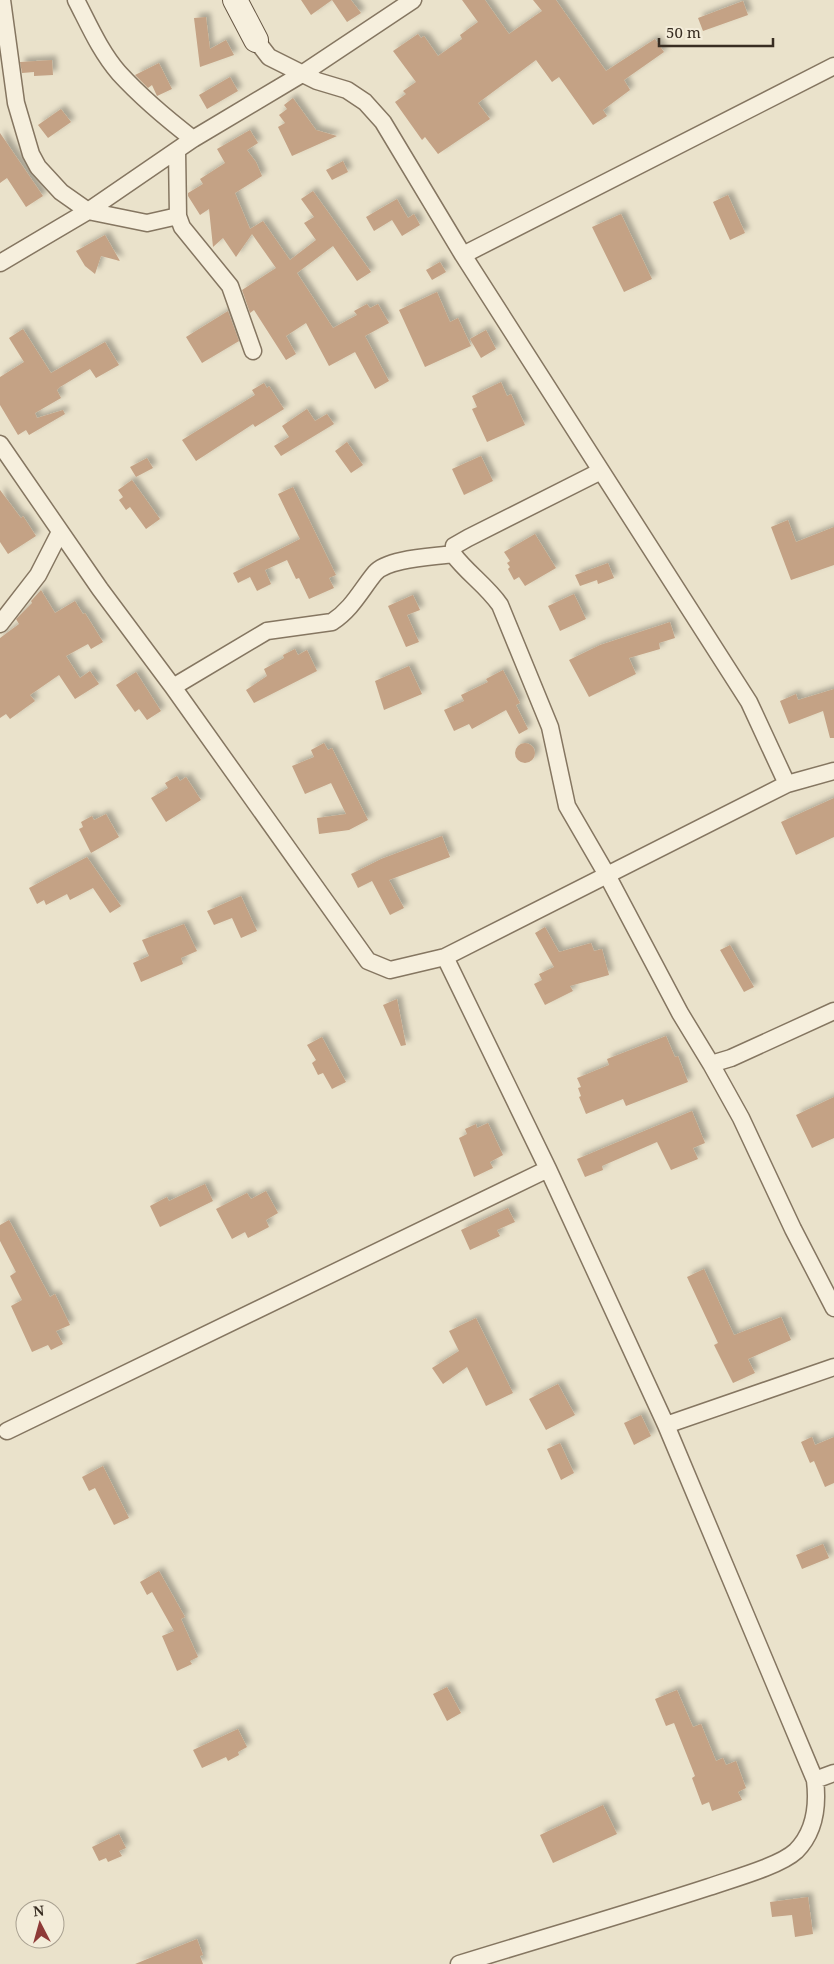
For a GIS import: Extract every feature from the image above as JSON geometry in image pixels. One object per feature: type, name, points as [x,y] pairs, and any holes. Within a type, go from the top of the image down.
[{"type":"main road","points":[[235,0],[256,40]]},
{"type":"street","points":[[2,0],[16,103],[31,154],[38,168],[61,192],[88,211],[147,222],[178,216]]},
{"type":"street","points":[[76,0],[90,29],[118,72],[166,118],[193,139]]},
{"type":"street","points":[[0,263],[88,211],[193,139],[302,74],[413,0]]},
{"type":"street","points":[[256,40],[269,57],[302,74],[347,90],[365,102],[382,122],[462,255],[749,702],[786,784]]},
{"type":"street","points":[[462,255],[834,66]]},
{"type":"street","points":[[177,150],[178,216],[182,227],[230,286],[253,351]]},
{"type":"street","points":[[0,444],[60,532],[368,961],[390,970],[445,958],[786,784],[834,771]]},
{"type":"street","points":[[601,471],[461,542],[454,546],[453,554],[460,564],[488,588],[500,604],[550,728],[566,806],[607,875],[680,1013],[711,1064],[834,1308]]},
{"type":"street","points":[[0,624],[38,575],[60,532]]},
{"type":"street","points":[[173,687],[267,631],[332,622],[365,590],[376,572],[383,566],[396,562],[453,554]]},
{"type":"street","points":[[445,958],[548,1168],[666,1425],[815,1780],[817,1801],[814,1820],[805,1839],[796,1851],[782,1860],[694,1892],[459,1964]]},
{"type":"street","points":[[711,1064],[731,1058],[834,1011]]},
{"type":"street","points":[[7,1431],[548,1168]]},
{"type":"street","points":[[666,1425],[834,1367]]},
{"type":"street","points":[[815,1780],[834,1773]]},
{"type":"building","points":[[301,0],[332,0],[311,15]]},
{"type":"building","points":[[332,0],[351,0],[361,13],[347,22]]},
{"type":"building","points":[[462,0],[485,0],[509,34],[542,11],[533,0],[556,0],[606,71],[655,39],[664,52],[624,80],[630,90],[603,110],[607,116],[593,125],[559,77],[552,82],[536,60],[478,103],[490,119],[438,154],[425,137],[422,140],[395,102],[406,94],[403,91],[416,82],[393,51],[418,34],[421,38],[424,36],[438,56],[462,39],[460,35],[478,22]]},
{"type":"building","points":[[743,1],[748,15],[703,31],[698,18]]},
{"type":"building","points":[[206,17],[210,49],[226,40],[234,55],[200,67],[194,18]]},
{"type":"building","points":[[52,60],[53,75],[34,76],[34,72],[22,73],[20,62]]},
{"type":"building","points":[[159,63],[172,89],[157,96],[152,85],[148,88],[135,75]]},
{"type":"building","points":[[230,77],[238,91],[207,109],[199,95]]},
{"type":"building","points":[[293,98],[316,130],[337,136],[292,156],[278,127],[285,123],[279,115],[287,109],[284,105]]},
{"type":"building","points":[[61,109],[71,122],[48,138],[38,125]]},
{"type":"building","points":[[250,130],[258,143],[247,150],[256,162],[262,176],[235,193],[250,229],[263,221],[290,260],[316,240],[304,223],[314,217],[301,199],[313,191],[371,272],[357,281],[333,246],[297,273],[333,328],[357,315],[354,311],[367,304],[370,308],[378,304],[389,323],[365,336],[389,381],[375,389],[355,352],[329,366],[306,323],[286,336],[296,354],[286,360],[254,310],[250,313],[242,290],[276,268],[252,234],[236,257],[223,238],[213,247],[209,209],[200,215],[188,196],[188,193],[203,184],[200,179],[225,163],[217,149]]},
{"type":"building","points":[[0,133],[43,196],[26,207],[7,178],[0,183]]},
{"type":"building","points":[[343,161],[348,172],[332,180],[326,170]]},
{"type":"building","points":[[728,195],[745,233],[730,240],[713,202]]},
{"type":"building","points":[[397,199],[408,218],[414,214],[420,225],[402,236],[392,220],[374,231],[366,217]]},
{"type":"building","points":[[621,214],[652,279],[624,292],[592,227]]},
{"type":"building","points":[[105,235],[120,261],[101,256],[95,274],[85,266],[76,251]]},
{"type":"building","points":[[440,262],[446,272],[432,280],[426,270]]},
{"type":"building","points":[[437,292],[450,322],[458,318],[471,346],[425,367],[399,310]]},
{"type":"building","points":[[228,311],[239,341],[202,363],[186,337]]},
{"type":"building","points":[[23,329],[51,373],[105,342],[119,365],[96,378],[90,369],[60,387],[57,390],[61,398],[35,413],[37,418],[63,410],[65,414],[29,435],[26,430],[18,435],[0,405],[0,377],[24,362],[9,338]]},
{"type":"building","points":[[486,330],[496,349],[481,358],[470,339]]},
{"type":"building","points":[[501,382],[507,396],[511,394],[525,425],[487,442],[472,409],[477,407],[472,396]]},
{"type":"building","points":[[264,383],[267,388],[269,386],[284,409],[255,427],[253,424],[196,461],[182,440],[255,395],[252,390]]},
{"type":"building","points":[[307,409],[315,421],[327,414],[334,424],[281,456],[274,446],[289,437],[282,426]]},
{"type":"building","points":[[347,442],[363,465],[351,473],[335,451]]},
{"type":"building","points":[[481,456],[493,481],[464,495],[452,469]]},
{"type":"building","points":[[147,458],[153,468],[136,477],[130,467]]},
{"type":"building","points":[[132,480],[160,519],[146,529],[130,507],[126,510],[119,500],[123,497],[118,490]]},
{"type":"building","points":[[293,487],[336,575],[329,578],[334,588],[309,599],[299,578],[296,579],[287,560],[265,570],[271,584],[257,591],[250,577],[238,583],[233,573],[300,539],[278,494]]},
{"type":"building","points":[[0,490],[21,518],[23,516],[36,536],[8,554],[0,542]]},
{"type":"building","points":[[788,520],[796,542],[834,527],[834,565],[791,580],[771,527]]},
{"type":"building","points":[[535,534],[556,568],[525,586],[519,577],[514,580],[508,569],[510,567],[507,563],[510,561],[504,552]]},
{"type":"building","points":[[608,563],[614,578],[598,584],[597,580],[580,586],[575,575]]},
{"type":"building","points":[[41,590],[55,613],[75,601],[103,642],[91,649],[88,644],[66,656],[80,678],[90,671],[99,684],[75,699],[59,675],[30,695],[35,701],[10,719],[6,714],[0,718],[0,638],[19,624],[16,619],[32,603],[31,601]]},
{"type":"building","points":[[574,594],[586,619],[560,631],[548,606]]},
{"type":"building","points":[[413,595],[420,610],[407,615],[419,642],[406,647],[388,606]]},
{"type":"building","points":[[670,622],[675,638],[659,643],[660,649],[629,658],[636,674],[589,697],[569,660],[600,645]]},
{"type":"building","points":[[295,649],[298,655],[307,650],[317,671],[254,703],[246,690],[267,676],[264,669],[284,658],[283,655]]},
{"type":"building","points":[[409,666],[422,694],[384,710],[375,681]]},
{"type":"building","points":[[503,670],[520,703],[516,705],[528,729],[519,734],[506,710],[472,729],[469,724],[454,731],[444,710],[464,701],[461,695],[488,682],[486,679]]},
{"type":"building","points":[[136,672],[161,711],[147,720],[139,709],[135,712],[116,685]]},
{"type":"building","points":[[834,689],[834,738],[830,738],[823,711],[789,724],[780,701],[796,694],[798,700]]},
{"type":"building","points":[[324,743],[328,750],[332,748],[368,820],[349,830],[319,834],[317,818],[346,814],[331,783],[305,794],[292,766],[314,757],[311,750]]},
{"type":"building","points":[[525,743],[532,746],[535,753],[532,760],[525,763],[518,760],[515,753],[518,746]]},
{"type":"building","points":[[177,776],[180,781],[186,777],[201,800],[166,822],[151,798],[168,788],[165,783]]},
{"type":"building","points":[[834,798],[834,837],[796,855],[781,822]]},
{"type":"building","points":[[106,814],[119,837],[91,853],[79,829],[83,827],[81,822],[92,816],[94,820]]},
{"type":"building","points":[[442,836],[450,857],[389,880],[404,908],[390,915],[372,881],[358,888],[351,874],[381,859]]},
{"type":"building","points":[[87,857],[121,906],[110,913],[93,888],[70,900],[67,894],[46,905],[44,900],[37,904],[29,888]]},
{"type":"building","points":[[241,896],[257,931],[241,938],[232,918],[214,925],[207,911]]},
{"type":"building","points":[[184,924],[197,951],[181,958],[183,964],[141,982],[133,963],[149,956],[142,940]]},
{"type":"building","points":[[545,927],[559,952],[591,943],[594,951],[602,949],[609,975],[570,986],[573,991],[545,1005],[534,984],[542,980],[539,974],[554,967],[535,933]]},
{"type":"building","points":[[730,945],[754,987],[744,992],[720,950]]},
{"type":"building","points":[[397,999],[406,1045],[401,1046],[383,1005]]},
{"type":"building","points":[[666,1036],[675,1057],[678,1056],[688,1082],[626,1106],[623,1099],[586,1114],[579,1097],[581,1096],[578,1088],[581,1087],[577,1078],[609,1065],[607,1059]]},
{"type":"building","points":[[322,1037],[346,1082],[332,1089],[323,1073],[318,1075],[312,1063],[316,1060],[307,1045]]},
{"type":"building","points":[[834,1097],[834,1138],[812,1148],[796,1115]]},
{"type":"building","points":[[692,1111],[705,1143],[693,1148],[698,1159],[671,1170],[657,1142],[602,1166],[603,1170],[585,1177],[577,1159]]},
{"type":"building","points":[[488,1123],[503,1155],[490,1162],[493,1168],[474,1177],[459,1138],[467,1134],[465,1129],[476,1124],[477,1128]]},
{"type":"building","points":[[205,1184],[213,1201],[160,1227],[150,1206],[167,1197],[169,1201]]},
{"type":"building","points":[[266,1191],[278,1213],[266,1220],[269,1227],[248,1238],[245,1232],[232,1239],[216,1209],[247,1193],[251,1199]]},
{"type":"building","points":[[508,1208],[515,1222],[497,1230],[500,1236],[470,1250],[461,1230]]},
{"type":"building","points":[[9,1220],[50,1297],[55,1294],[70,1325],[56,1331],[63,1344],[51,1350],[48,1345],[32,1352],[11,1306],[22,1300],[10,1276],[16,1272],[0,1241],[0,1225]]},
{"type":"building","points":[[704,1269],[734,1335],[781,1317],[791,1340],[748,1359],[755,1373],[733,1383],[714,1345],[718,1343],[687,1277]]},
{"type":"building","points":[[476,1318],[513,1393],[486,1406],[467,1367],[443,1384],[432,1368],[459,1351],[449,1331]]},
{"type":"building","points":[[558,1384],[575,1415],[546,1430],[529,1399]]},
{"type":"building","points":[[641,1415],[651,1436],[634,1445],[624,1423]]},
{"type":"building","points":[[812,1437],[815,1445],[834,1437],[834,1483],[825,1487],[814,1461],[810,1463],[801,1442]]},
{"type":"building","points":[[560,1443],[574,1473],[561,1480],[547,1449]]},
{"type":"building","points":[[103,1466],[129,1518],[114,1525],[95,1488],[89,1491],[82,1477]]},
{"type":"building","points":[[823,1544],[829,1558],[802,1569],[796,1555]]},
{"type":"building","points":[[159,1571],[185,1617],[181,1619],[198,1657],[190,1661],[192,1664],[177,1671],[162,1636],[174,1631],[152,1592],[147,1595],[140,1582]]},
{"type":"building","points":[[447,1687],[461,1713],[447,1721],[433,1694]]},
{"type":"building","points":[[677,1690],[693,1727],[701,1724],[716,1761],[723,1758],[726,1765],[736,1761],[746,1788],[738,1792],[742,1800],[712,1811],[709,1802],[702,1805],[692,1778],[695,1776],[674,1723],[666,1726],[655,1699]]},
{"type":"building","points":[[238,1729],[247,1747],[238,1752],[239,1755],[228,1761],[226,1757],[202,1768],[193,1750]]},
{"type":"building","points":[[603,1805],[617,1834],[553,1863],[540,1835]]},
{"type":"building","points":[[119,1834],[126,1848],[119,1851],[122,1856],[108,1862],[106,1858],[99,1861],[92,1847]]},
{"type":"building","points":[[808,1897],[813,1934],[795,1937],[792,1915],[772,1917],[770,1902]]},
{"type":"building","points":[[197,1939],[203,1955],[200,1956],[203,1964],[135,1964]]}]
